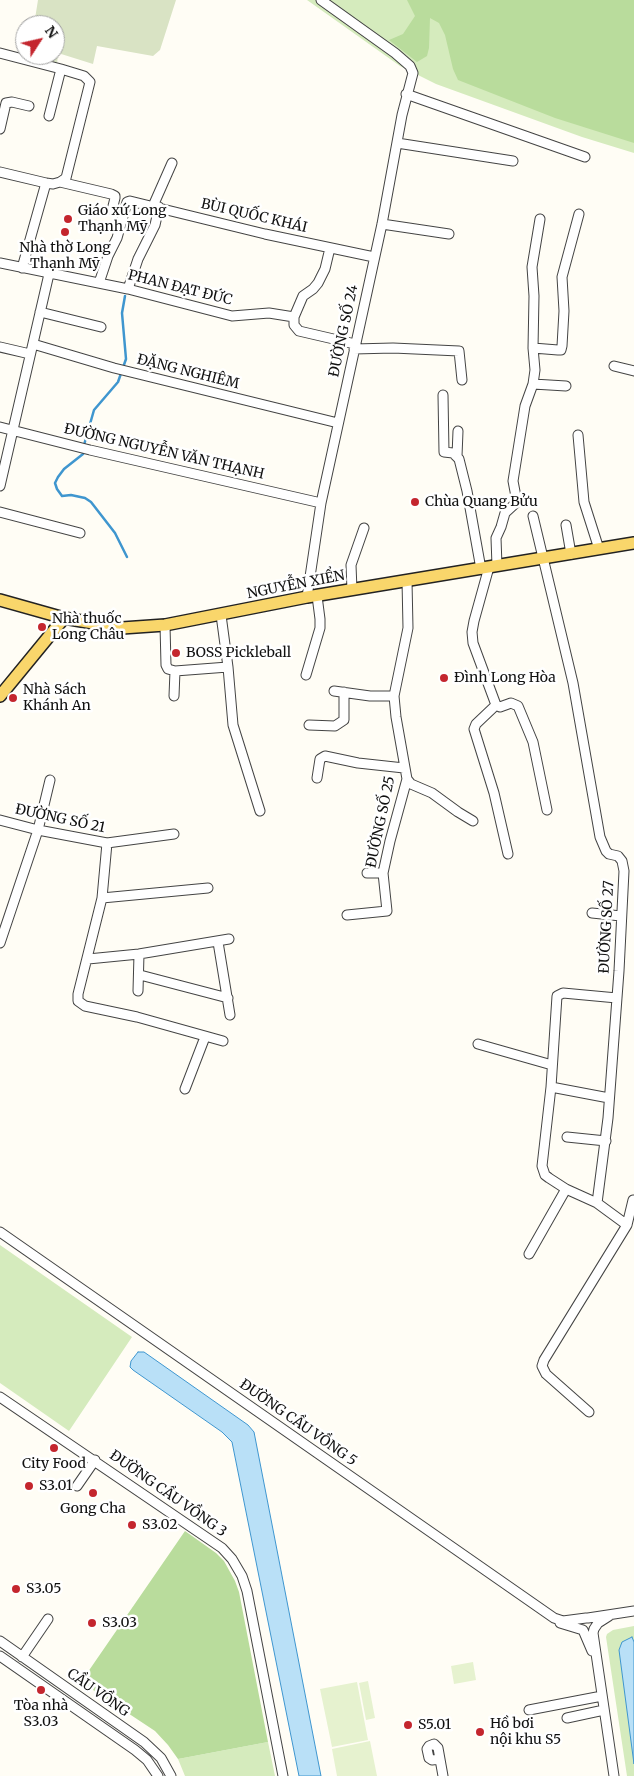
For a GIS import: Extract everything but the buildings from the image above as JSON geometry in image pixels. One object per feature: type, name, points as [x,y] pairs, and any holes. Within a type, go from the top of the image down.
[{"type":"main road","name":"NGUYỄN XIỂN","points":[[0,600],[64,618],[122,628],[165,625],[352,590],[634,543]]},
{"type":"main road","points":[[0,696],[64,618]]},
{"type":"street","name":"ĐƯỜNG SỐ 24","points":[[306,675],[320,628],[320,619],[312,597],[321,503],[382,224],[406,94],[413,72],[410,66],[394,53],[321,0]]},
{"type":"street","points":[[0,53],[61,68],[84,76],[90,82],[66,178],[54,184],[0,172]]},
{"type":"street","points":[[49,116],[61,68]]},
{"type":"street","points":[[406,94],[585,158]]},
{"type":"street","points":[[0,129],[6,103],[12,102],[29,106]]},
{"type":"street","points":[[397,143],[513,161]]},
{"type":"street","points":[[129,290],[138,258],[155,224],[156,207],[172,162]]},
{"type":"street","points":[[60,182],[115,196],[112,210]]},
{"type":"street","points":[[22,268],[46,183]]},
{"type":"street","name":"BÙI QUỐC KHÁI","points":[[99,283],[108,256],[117,238],[128,201],[374,257]]},
{"type":"street","points":[[533,348],[558,350],[562,346],[564,311],[562,282],[579,214]]},
{"type":"street","points":[[496,705],[473,643],[472,632],[496,538],[505,513],[517,502],[514,481],[524,406],[533,384],[535,363],[533,348],[534,296],[532,267],[540,219]]},
{"type":"street","points":[[382,224],[449,234]]},
{"type":"street","points":[[330,248],[325,269],[318,283],[303,296],[294,317],[294,325],[300,331],[355,347],[459,351],[462,380]]},
{"type":"street","name":"PHAN ĐẠT ĐỨC","points":[[0,262],[49,274],[99,283],[232,316],[269,313],[294,317]]},
{"type":"street","points":[[0,486],[49,274]]},
{"type":"street","points":[[40,312],[101,327]]},
{"type":"street","name":"ĐẶNG NGHIÊM","points":[[33,344],[128,372],[338,423]]},
{"type":"street","points":[[0,347],[30,354]]},
{"type":"street","points":[[614,366],[634,371]]},
{"type":"street","points":[[533,384],[566,386]]},
{"type":"street","points":[[443,395],[444,452],[453,453],[457,456]]},
{"type":"street","name":"ĐƯỜNG NGUYỄN VĂN THẠNH","points":[[0,427],[90,450],[321,503]]},
{"type":"street","points":[[458,431],[457,456],[489,568]]},
{"type":"street","points":[[578,435],[584,502],[599,549]]},
{"type":"street","points":[[0,512],[80,533]]},
{"type":"street","name":"ĐƯỜNG SỐ 27","points":[[532,516],[573,683],[600,837],[606,852],[618,856],[622,861],[624,871],[618,998],[606,1141],[597,1203]]},
{"type":"street","points":[[566,525],[571,554]]},
{"type":"street","points":[[352,590],[350,565],[364,528]]},
{"type":"street","name":"ĐƯỜNG SỐ 25","points":[[348,915],[387,911],[384,873],[390,840],[407,779],[394,696],[408,628],[407,581]]},
{"type":"street","points":[[221,615],[233,725],[260,810]]},
{"type":"street","points":[[165,625],[166,665],[168,669],[175,671],[228,667]]},
{"type":"street","points":[[174,696],[175,671]]},
{"type":"street","points":[[334,691],[370,696],[394,696]]},
{"type":"street","points":[[309,725],[335,726],[344,720],[344,692]]},
{"type":"street","points":[[496,705],[500,707],[511,704],[518,706],[533,742],[547,810]]},
{"type":"street","points":[[496,705],[476,724],[474,729],[494,793],[508,854]]},
{"type":"street","points":[[318,778],[320,759],[325,756],[358,763],[404,768]]},
{"type":"street","points":[[407,779],[411,784],[432,793],[474,821]]},
{"type":"street","points":[[0,943],[38,830],[50,780]]},
{"type":"street","name":"ĐƯỜNG SỐ 21","points":[[0,820],[38,830],[107,843],[174,834]]},
{"type":"street","points":[[107,843],[102,898],[78,1000],[85,1006],[137,1017],[223,1041]]},
{"type":"street","points":[[367,873],[384,873]]},
{"type":"street","points":[[102,898],[208,888]]},
{"type":"street","points":[[592,913],[621,916]]},
{"type":"street","points":[[88,959],[139,954],[229,939]]},
{"type":"street","points":[[218,942],[230,1015]]},
{"type":"street","points":[[138,990],[140,975],[139,954]]},
{"type":"street","points":[[140,975],[228,998]]},
{"type":"street","points":[[618,998],[562,993],[557,996],[543,1170],[545,1175],[566,1189],[597,1203],[627,1225]]},
{"type":"street","points":[[185,1089],[205,1037]]},
{"type":"street","points":[[478,1044],[552,1065]]},
{"type":"street","points":[[551,1087],[609,1098]]},
{"type":"street","points":[[567,1137],[606,1141]]},
{"type":"street","points":[[529,1254],[566,1189]]},
{"type":"street","points":[[589,1412],[546,1374],[542,1366],[627,1225],[633,1200]]},
{"type":"street","name":"ĐƯỜNG CẦU VỒNG 5","points":[[0,1232],[554,1618],[566,1626],[583,1630]]},
{"type":"street","name":"ĐƯỜNG CẦU VỒNG 3","points":[[0,1397],[222,1548],[239,1569],[247,1591],[283,1776]]},
{"type":"street","points":[[77,1486],[95,1460]]},
{"type":"street","points":[[554,1618],[563,1621],[634,1611]]},
{"type":"street","points":[[583,1630],[589,1632],[609,1616]]},
{"type":"street","points":[[587,1618],[594,1621],[594,1640],[614,1776]]},
{"type":"street","points":[[587,1618],[581,1623],[599,1676]]},
{"type":"street","points":[[22,1657],[48,1619]]},
{"type":"street","name":"CẦU VỒNG","points":[[0,1641],[149,1745],[161,1758],[171,1776]]},
{"type":"street","name":"CẦU VỒNG","points":[[0,1656],[135,1750],[147,1760],[158,1776]]},
{"type":"street","points":[[528,1710],[602,1696]]},
{"type":"street","points":[[567,1718],[604,1710]]},
{"type":"street","points":[[440,1759],[443,1776]]},
{"type":"green space","points":[[38,0],[176,0],[160,50],[153,56],[97,46],[93,64],[65,55],[65,15],[36,15]]},
{"type":"green space","points":[[307,0],[634,0],[634,153],[582,137],[436,84],[400,66]]},
{"type":"green space","points":[[407,0],[634,0],[634,143],[555,118],[458,80],[453,69],[445,35],[439,23],[430,18],[427,56],[417,62],[389,40],[403,34],[415,16]]},
{"type":"green space","points":[[0,1245],[132,1337],[69,1431],[0,1383]]},
{"type":"green space","points":[[185,1531],[224,1561],[235,1581],[239,1592],[268,1742],[178,1759],[155,1731],[81,1682]]},
{"type":"green space","points":[[634,1626],[634,1776],[627,1776],[606,1637],[613,1630]]},
{"type":"green space","points":[[473,1662],[476,1680],[454,1684],[451,1666]]},
{"type":"green space","points":[[368,1681],[375,1718],[366,1720],[359,1683]]},
{"type":"green space","points":[[357,1682],[368,1740],[332,1747],[320,1689]]},
{"type":"green space","points":[[370,1741],[377,1776],[337,1776],[332,1749]]},
{"type":"green space","points":[[268,1742],[275,1776],[185,1776],[178,1759]]},
{"type":"water","points":[[138,1352],[144,1352],[248,1425],[254,1432],[321,1776],[299,1776],[232,1442],[222,1432],[133,1370],[130,1367],[131,1361]]},
{"type":"water","points":[[632,1637],[634,1642],[634,1764],[619,1650],[622,1642]]},
{"type":"waterway","points":[[84,445],[94,410],[118,382],[126,359],[122,313],[125,296]]},
{"type":"waterway","points":[[84,451],[58,477],[55,483],[57,489],[62,496],[71,495],[85,498],[91,502],[115,533],[127,557]]},
{"type":"place","name":"Giáo xứ Long Thạnh Mỹ","points":[[68,219]]},
{"type":"place","name":"Nhà thờ Long Thạnh Mỹ","points":[[65,232]]},
{"type":"place","name":"Chùa Quang Bửu","points":[[415,502]]},
{"type":"place","name":"Nhà thuốc Long Châu","points":[[42,627]]},
{"type":"place","name":"BOSS Pickleball","points":[[176,653]]},
{"type":"place","name":"Đình Long Hòa","points":[[444,678]]},
{"type":"place","name":"Nhà Sách Khánh An","points":[[13,698]]},
{"type":"place","name":"City Food","points":[[54,1448]]},
{"type":"place","name":"S3.01","points":[[29,1486]]},
{"type":"place","name":"Gong Cha","points":[[93,1493]]},
{"type":"place","name":"S3.02","points":[[132,1525]]},
{"type":"place","name":"S3.05","points":[[16,1589]]},
{"type":"place","name":"S3.03","points":[[92,1623]]},
{"type":"place","name":"Tòa nhà S3.03","points":[[41,1690]]},
{"type":"place","name":"S5.01","points":[[408,1725]]},
{"type":"place","name":"Hồ bơi nội khu S5","points":[[480,1732]]}]
